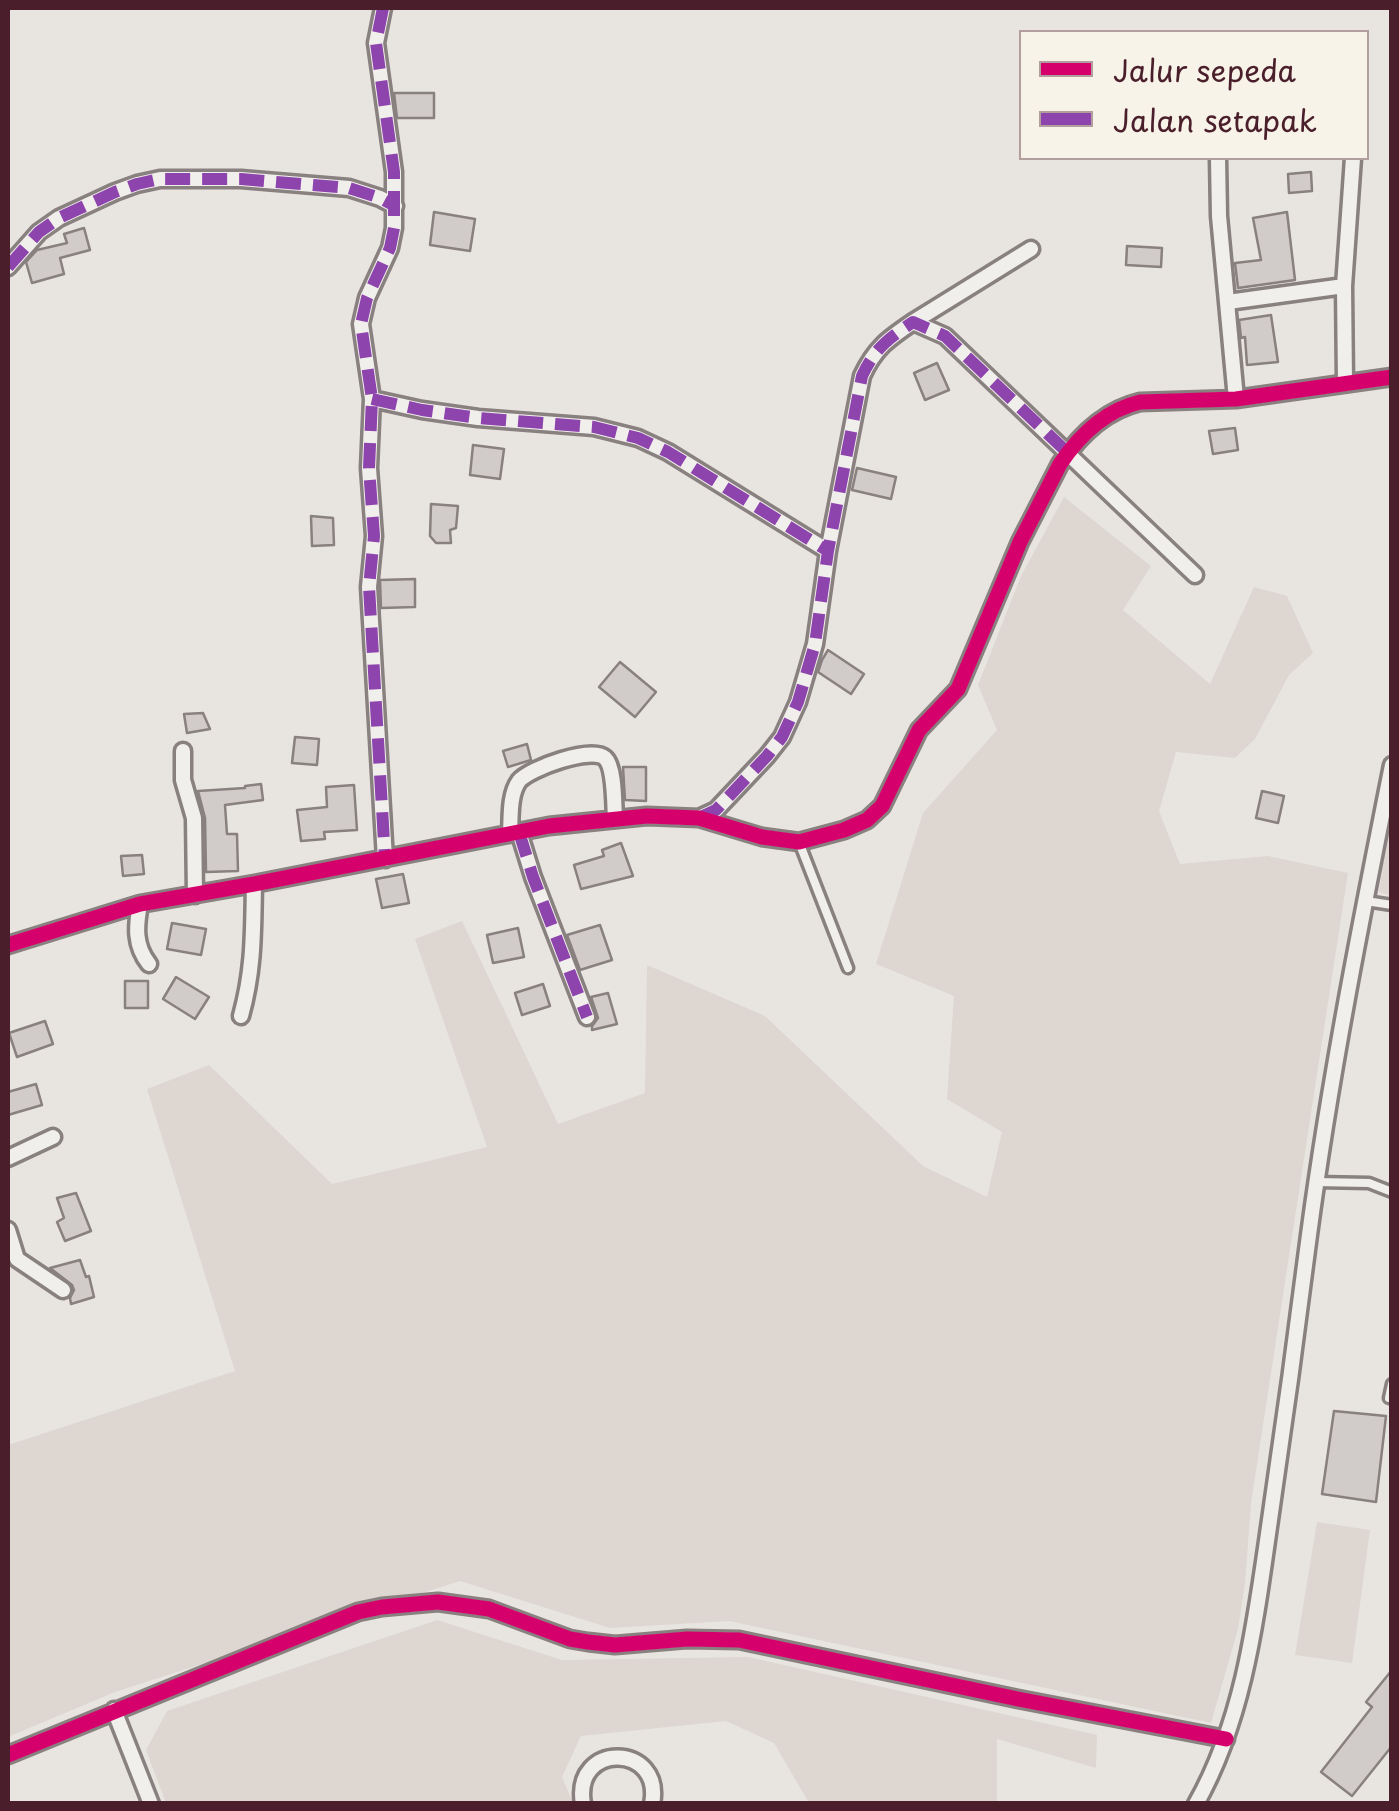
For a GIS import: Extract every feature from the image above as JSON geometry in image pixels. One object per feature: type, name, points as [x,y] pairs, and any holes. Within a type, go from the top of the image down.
[{"type":"street","points":[[382,8],[376,43],[391,143],[395,206],[390,248],[361,324],[372,400],[368,468],[374,536],[369,587],[385,859]]},
{"type":"street","points":[[1218,160],[1236,398]]},
{"type":"street","points":[[1345,384],[1344,286],[1353,160]]},
{"type":"street","points":[[8,266],[59,218],[126,188],[160,180],[242,179],[349,188],[395,206]]},
{"type":"street","points":[[699,818],[716,810],[782,737],[798,702],[815,644],[828,551],[862,376],[871,356],[912,322],[1031,249]]},
{"type":"street","points":[[1228,302],[1344,286]]},
{"type":"street","points":[[912,322],[945,336],[1194,575]]},
{"type":"street","points":[[8,945],[140,904],[549,826],[647,816],[699,818],[762,837],[799,842],[844,830],[867,820],[882,806],[919,730],[963,680],[1020,542],[1068,453],[1098,422],[1124,406],[1140,402],[1236,398],[1392,377]]},
{"type":"street","points":[[372,400],[478,418],[594,427],[638,438],[668,452],[828,551]]},
{"type":"street","points":[[183,751],[183,780],[194,818],[195,894]]},
{"type":"street","points":[[587,1017],[515,833],[511,810],[521,778],[550,764],[592,753],[608,762],[615,819]]},
{"type":"street","points":[[1196,1804],[1237,1706],[1256,1613],[1316,1182],[1392,765]]},
{"type":"street","points":[[241,1016],[252,967],[254,884]]},
{"type":"street","points":[[140,904],[136,934],[149,964]]},
{"type":"street","points":[[8,1158],[53,1137]]},
{"type":"street","points":[[8,1230],[17,1259],[62,1290]]},
{"type":"street","points":[[8,1755],[358,1612],[438,1602],[489,1608],[570,1640],[614,1644],[739,1640],[1226,1739]]},
{"type":"street","points":[[114,1710],[151,1804]]},
{"type":"street","points":[[583,1804],[583,1782],[588,1771],[597,1762],[620,1756],[642,1766],[649,1775],[652,1804]]},
{"type":"lane","points":[[799,842],[848,968]]},
{"type":"lane","points":[[1366,901],[1392,906]]},
{"type":"lane","points":[[1316,1182],[1370,1183],[1392,1192]]},
{"type":"lane","points":[[1389,1398],[1392,1384]]},
{"type":"shaded area","points":[[1064,497],[1151,566],[1123,610],[1210,684],[1254,587],[1287,596],[1313,653],[1289,675],[1255,739],[1235,758],[1176,752],[1159,811],[1180,864],[1268,856],[1348,873],[1251,1503],[1238,1629],[1211,1723],[729,1621],[610,1628],[460,1581],[115,1692],[8,1737],[8,1445],[235,1371],[147,1089],[209,1065],[332,1184],[487,1147],[415,939],[462,921],[558,1124],[645,1093],[647,965],[765,1016],[923,1166],[987,1197],[1002,1132],[947,1099],[954,996],[876,964],[923,813],[997,730],[978,685],[1021,576]]},
{"type":"shaded area","points":[[1391,805],[1392,896],[1379,892]]},
{"type":"shaded area","points":[[1317,1522],[1370,1530],[1352,1663],[1295,1655]]},
{"type":"shaded area","points":[[437,1620],[562,1660],[748,1657],[1097,1735],[1096,1768],[997,1739],[997,1803],[809,1803],[774,1743],[726,1721],[581,1736],[562,1777],[573,1803],[166,1803],[146,1750],[167,1711]]},
{"type":"building","points":[[394,93],[434,93],[434,118],[397,118]]},
{"type":"building","points":[[1311,172],[1312,191],[1289,193],[1288,174]]},
{"type":"building","points":[[434,212],[475,219],[470,251],[430,245]]},
{"type":"building","points":[[1287,212],[1295,280],[1238,288],[1235,263],[1261,260],[1253,218]]},
{"type":"building","points":[[84,228],[90,250],[60,258],[64,274],[32,283],[26,262],[37,250],[67,243],[64,234]]},
{"type":"building","points":[[1127,246],[1162,248],[1161,267],[1126,265]]},
{"type":"building","points":[[1271,315],[1278,362],[1247,365],[1239,320]]},
{"type":"building","points":[[937,363],[949,390],[925,400],[914,373]]},
{"type":"building","points":[[1235,428],[1238,450],[1213,454],[1209,431]]},
{"type":"building","points":[[473,445],[504,449],[500,479],[470,475]]},
{"type":"building","points":[[857,468],[896,477],[891,499],[852,490]]},
{"type":"building","points":[[431,504],[458,506],[456,528],[450,530],[451,543],[436,543],[430,536]]},
{"type":"building","points":[[311,516],[333,518],[334,545],[312,546]]},
{"type":"building","points":[[415,579],[415,607],[381,608],[380,580]]},
{"type":"building","points":[[828,650],[864,674],[851,694],[818,672]]},
{"type":"building","points":[[620,662],[656,692],[635,717],[599,687]]},
{"type":"building","points":[[203,713],[210,729],[187,733],[184,714]]},
{"type":"building","points":[[295,737],[319,739],[317,765],[292,763]]},
{"type":"building","points":[[527,744],[531,760],[508,767],[503,751]]},
{"type":"building","points":[[623,767],[646,767],[646,801],[625,800]]},
{"type":"building","points":[[261,784],[263,800],[225,805],[227,834],[237,834],[238,871],[206,872],[205,818],[198,791]]},
{"type":"building","points":[[354,785],[357,830],[324,832],[325,839],[301,841],[297,810],[327,807],[326,787]]},
{"type":"building","points":[[1262,791],[1284,796],[1278,823],[1256,818]]},
{"type":"building","points":[[621,843],[633,876],[581,889],[574,865],[604,856],[602,850]]},
{"type":"building","points":[[142,855],[144,874],[123,876],[121,856]]},
{"type":"building","points":[[403,874],[409,903],[382,908],[376,879]]},
{"type":"building","points":[[172,923],[206,929],[201,955],[167,949]]},
{"type":"building","points":[[600,925],[612,960],[580,970],[567,935]]},
{"type":"building","points":[[518,928],[524,957],[493,963],[487,935]]},
{"type":"building","points":[[176,977],[209,997],[195,1019],[163,999]]},
{"type":"building","points":[[125,981],[148,981],[148,1008],[125,1008]]},
{"type":"building","points":[[543,984],[550,1006],[522,1015],[515,993]]},
{"type":"building","points":[[608,993],[617,1024],[592,1030],[598,1018],[591,997]]},
{"type":"building","points":[[45,1021],[53,1044],[17,1057],[9,1033]]},
{"type":"building","points":[[36,1084],[42,1105],[8,1115],[8,1092]]},
{"type":"building","points":[[76,1193],[91,1231],[65,1241],[57,1222],[64,1218],[57,1198]]},
{"type":"building","points":[[80,1260],[94,1297],[71,1304],[72,1285],[50,1268]]},
{"type":"building","points":[[1334,1411],[1386,1416],[1376,1502],[1322,1494]]},
{"type":"building","points":[[1392,1670],[1392,1746],[1352,1796],[1321,1772],[1372,1707],[1366,1702]]},
{"type":"marked path","points":[[383,8],[376,43],[394,172],[394,228],[361,324],[372,399],[369,468],[374,536],[369,587],[385,859]]},
{"type":"marked path","points":[[8,267],[39,232],[59,218],[115,192],[160,179],[241,179],[349,188],[395,206]]},
{"type":"marked path","points":[[699,818],[716,810],[767,756],[782,737],[798,702],[815,644],[828,551],[862,376],[883,345],[913,322],[945,336],[1068,453]]},
{"type":"marked path","points":[[372,399],[478,418],[594,427],[638,438],[668,452],[828,551]]},
{"type":"marked path","points":[[519,832],[587,1017]]},
{"type":"cycle path","points":[[8,945],[140,904],[549,826],[647,816],[699,818],[762,837],[799,842],[844,830],[867,820],[882,806],[919,730],[958,689],[1020,542],[1060,464],[1094,426],[1116,411],[1140,402],[1236,399],[1392,377]]},
{"type":"cycle path","points":[[8,1755],[358,1612],[438,1602],[489,1609],[588,1642],[615,1645],[687,1639],[739,1640],[1226,1739]]}]
